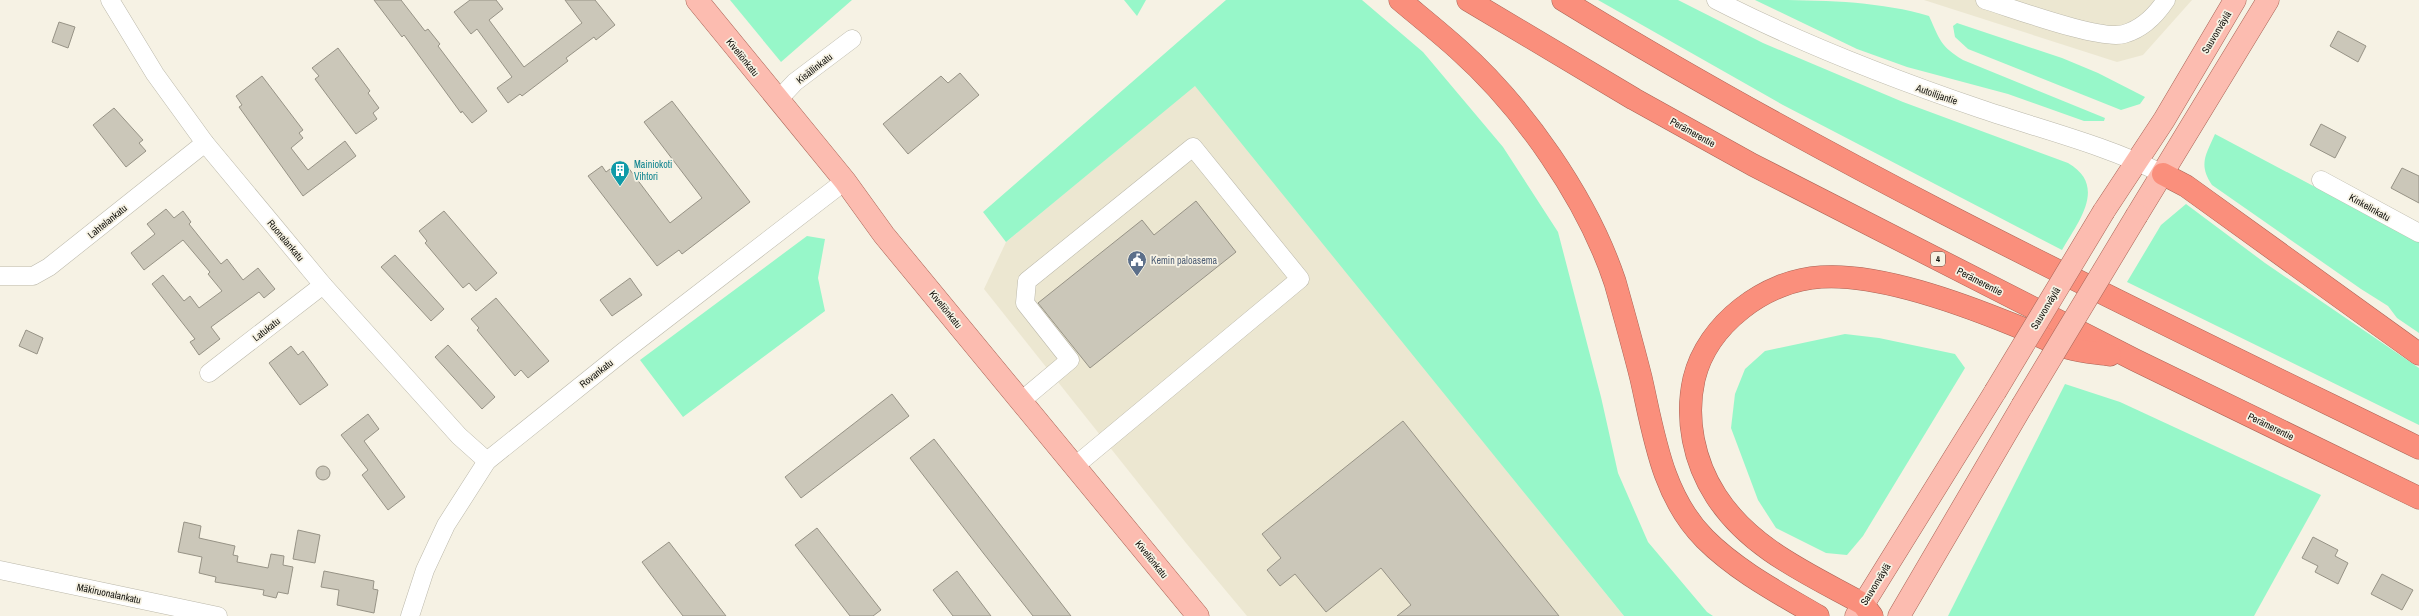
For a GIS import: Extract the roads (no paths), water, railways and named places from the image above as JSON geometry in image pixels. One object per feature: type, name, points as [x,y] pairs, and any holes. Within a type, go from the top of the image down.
[{"type":"highway","points":[[1400,0],[1481,71],[1544,147],[1568,182],[1609,263],[1639,373],[1661,465],[1678,504],[1690,523],[1716,550],[1786,597],[1818,616]]},
{"type":"highway","name":"Perämerentie","points":[[1468,0],[1634,99],[1753,165],[2135,360],[2419,498]]},
{"type":"highway","points":[[1563,0],[1796,136],[2014,249],[2419,448]]},
{"type":"highway","points":[[2163,174],[2186,186],[2419,354]]},
{"type":"highway","points":[[1864,612],[1759,544],[1716,496],[1703,471],[1695,450],[1691,427],[1694,378],[1705,353],[1718,332],[1737,313],[1759,296],[1785,284],[1819,277],[1851,276],[1926,294],[2012,324],[2068,348],[2135,360]]},
{"type":"highway","points":[[1786,597],[1799,616]]},
{"type":"main road","name":"Kiveliönkatu","points":[[696,0],[845,181],[884,235],[1198,616]]},
{"type":"main road","name":"Sauvonväylä","points":[[1864,612],[2104,211],[2137,161],[2235,0]]},
{"type":"main road","points":[[1899,616],[2022,406],[2268,0]]},
{"type":"street","name":"Ruonalankatu","points":[[110,0],[155,74],[205,142],[323,285],[460,436],[487,461]]},
{"type":"street","name":"Autoilijantie","points":[[1716,0],[1808,44],[1893,79],[2111,150],[2163,174]]},
{"type":"street","points":[[1984,0],[2102,35],[2123,34],[2139,28],[2151,19],[2166,0]]},
{"type":"street","name":"Kisällinkatu","points":[[778,100],[795,82],[852,39]]},
{"type":"street","name":"Lahtelankatu","points":[[0,276],[33,276],[49,267],[205,142]]},
{"type":"street","points":[[1021,401],[1070,360],[1025,303],[1027,281],[1193,147],[1300,279],[1075,466]]},
{"type":"street","name":"Kinkelinkatu","points":[[2321,180],[2419,233]]},
{"type":"street","name":"Rovankatu","points":[[410,616],[425,570],[446,525],[487,461],[623,352],[845,181]]},
{"type":"street","name":"Latukatu","points":[[209,373],[323,285]]},
{"type":"street","name":"Mäkiruonalankatu","points":[[0,570],[140,608],[218,616]]},
{"type":"place","name":"Mainiokoti Vihtori","points":[[620,187]]},
{"type":"place","name":"Kemin paloasema","points":[[1137,277]]}]
